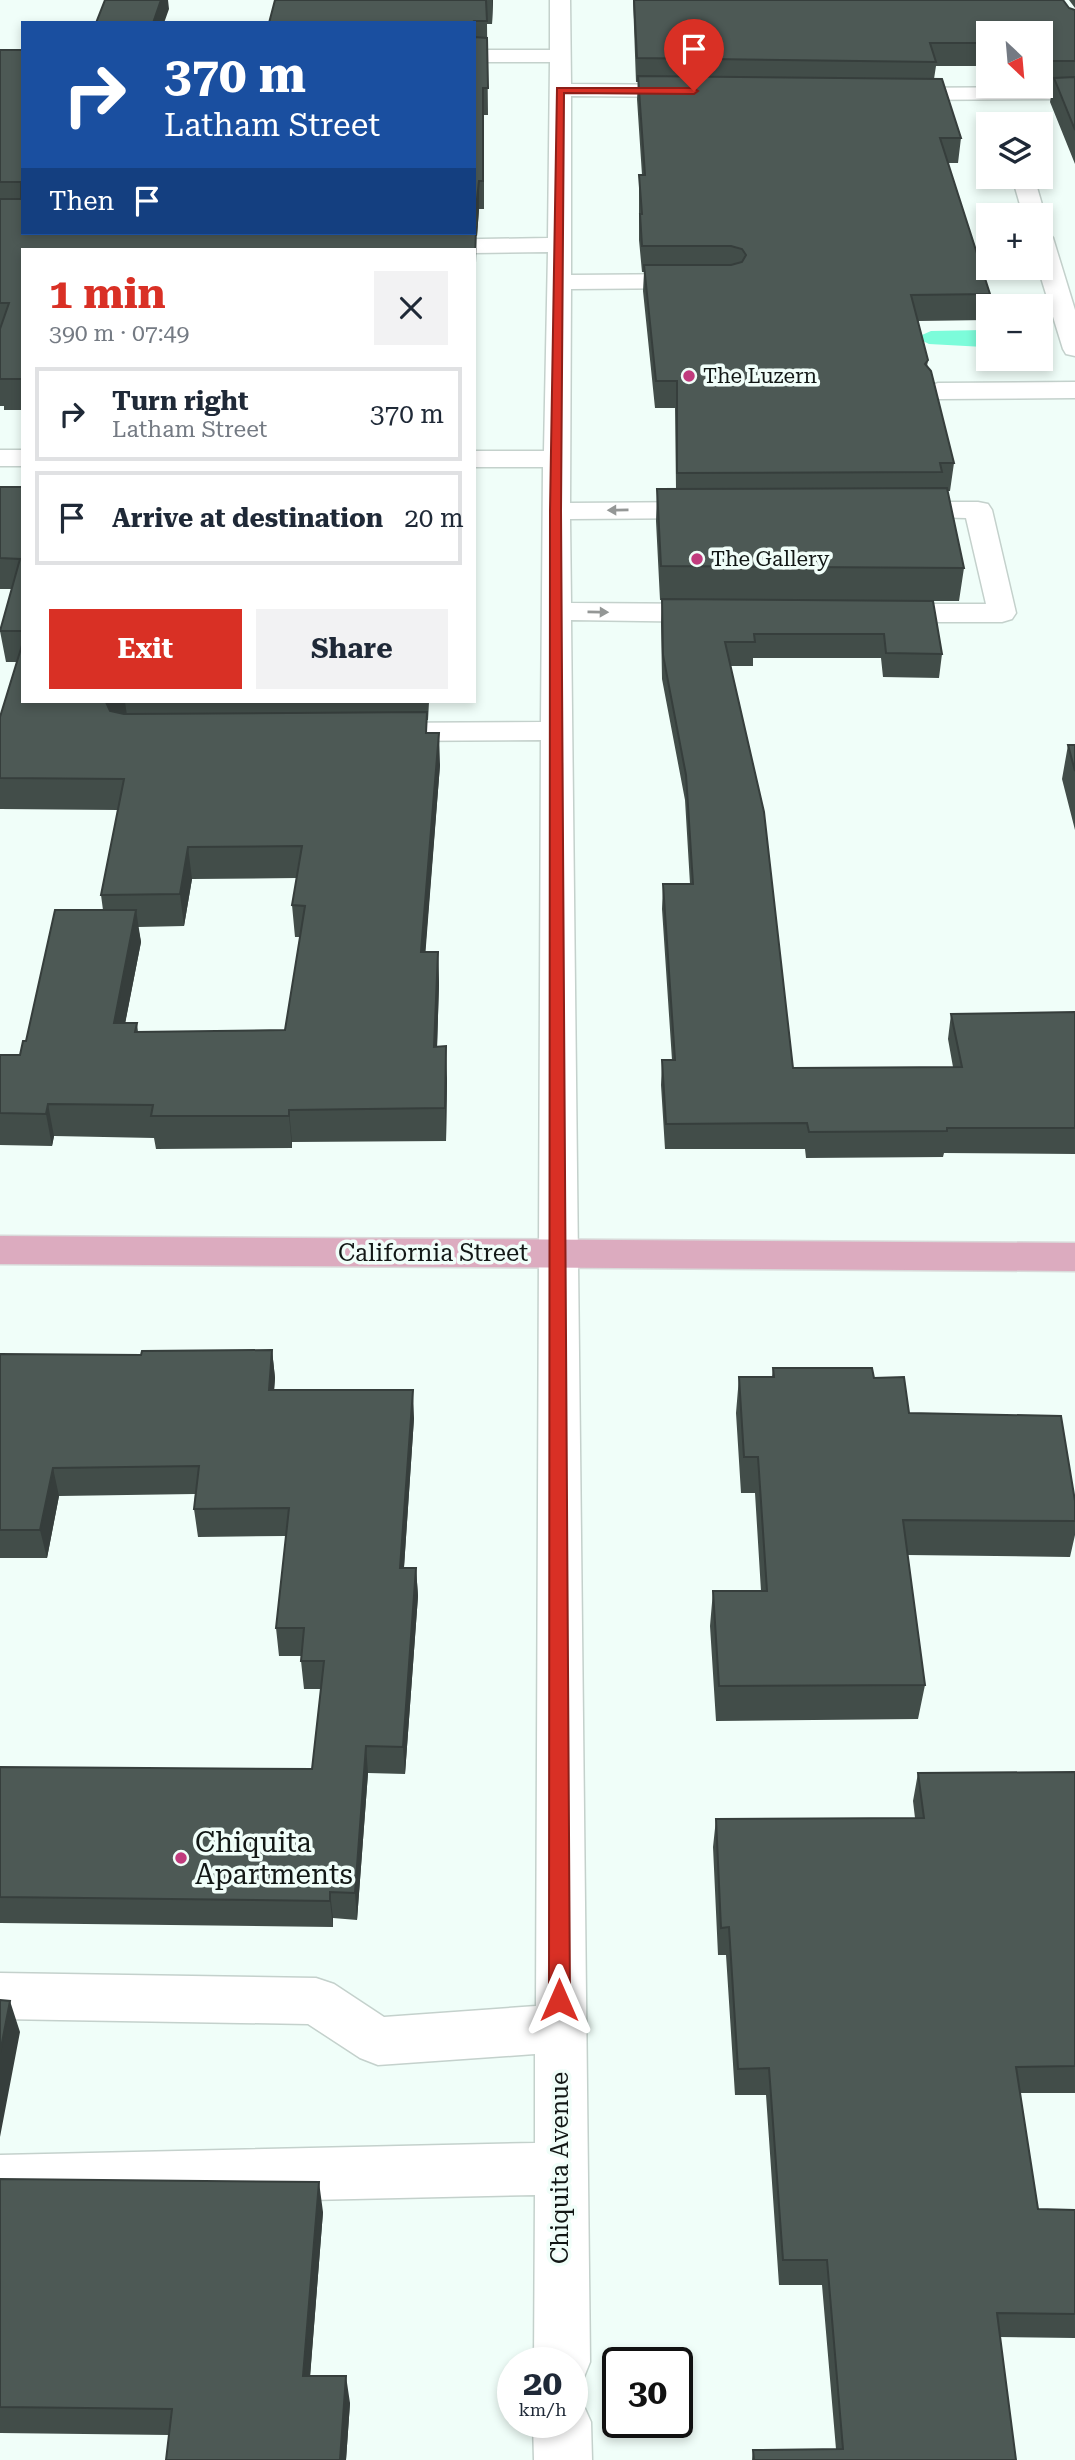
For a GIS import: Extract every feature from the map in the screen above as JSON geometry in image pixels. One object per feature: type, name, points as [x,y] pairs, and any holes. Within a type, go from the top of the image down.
[{"type":"main road","name":"California Street","points":[[0,1250],[1075,1257]]},
{"type":"street","name":"Chiquita Avenue","points":[[560,0],[555,511],[562,2347]]},
{"type":"street","points":[[476,55],[559,56]]},
{"type":"street","points":[[560,90],[707,91]]},
{"type":"street","points":[[875,94],[1000,104],[1075,93]]},
{"type":"street","points":[[397,247],[559,245]]},
{"type":"street","points":[[1053,277],[1075,349]]},
{"type":"street","points":[[558,282],[717,281]]},
{"type":"street","points":[[938,391],[1075,390]]},
{"type":"street","points":[[0,458],[21,458]]},
{"type":"street","points":[[476,459],[556,460]]},
{"type":"street","points":[[555,511],[735,510]]},
{"type":"street","points":[[849,613],[1002,613],[978,510],[870,510]]},
{"type":"street","points":[[556,611],[738,612]]},
{"type":"street","points":[[349,733],[556,731]]},
{"type":"street","points":[[0,1996],[316,2001],[378,2041],[559,2028]]},
{"type":"street","points":[[0,2181],[560,2168]]},
{"type":"street","points":[[562,2438],[563,2460]]},
{"type":"shaded area","points":[[976,330],[976,347],[929,344],[923,341],[922,335],[931,331]]},
{"type":"building","points":[[105,0],[161,0],[154,21],[97,21]]},
{"type":"building","points":[[275,0],[486,0],[487,21],[270,21]]},
{"type":"building","points":[[634,0],[1063,0],[1069,8],[1075,10],[1075,61],[1054,61],[1054,21],[976,21],[976,43],[930,43],[936,62],[637,58]]},
{"type":"building","points":[[476,37],[487,38],[488,88],[483,88],[483,181],[479,181],[476,208]]},
{"type":"building","points":[[0,50],[21,50],[21,182],[0,182]]},
{"type":"building","points":[[638,76],[942,79],[961,138],[940,138],[976,250],[976,280],[986,280],[990,294],[911,295],[928,360],[925,364],[931,371],[954,463],[940,463],[942,472],[677,473],[677,381],[656,381],[644,265],[731,265],[742,262],[746,255],[742,249],[731,246],[642,246],[639,175],[645,175]]},
{"type":"building","points":[[1075,77],[1075,130],[1054,78]]},
{"type":"building","points":[[0,199],[21,199],[21,235],[476,235],[475,248],[21,248],[21,379],[0,379],[0,329],[9,303],[0,303]]},
{"type":"building","points":[[0,487],[21,487],[21,631],[0,631],[20,559],[0,558]]},
{"type":"building","points":[[947,488],[964,568],[661,566],[657,489]]},
{"type":"building","points":[[662,599],[933,601],[942,654],[886,653],[884,634],[754,634],[755,642],[725,642],[764,812],[793,1068],[962,1067],[951,1014],[1075,1012],[1075,1128],[809,1132],[807,1123],[666,1124],[662,1060],[675,1060],[663,884],[693,884],[686,775],[663,655]]},
{"type":"building","points":[[21,649],[21,703],[106,703],[110,711],[124,714],[427,712],[426,733],[439,733],[421,952],[438,952],[434,1047],[446,1046],[445,1108],[289,1110],[289,1116],[151,1116],[153,1105],[48,1104],[46,1114],[0,1113],[0,1055],[20,1055],[23,1041],[26,1041],[55,910],[136,910],[114,1023],[137,1023],[135,1032],[285,1030],[305,906],[292,905],[302,846],[188,847],[180,894],[101,895],[124,779],[0,778],[0,717]]},
{"type":"building","points":[[1068,745],[1075,745],[1075,771]]},
{"type":"building","points":[[272,1350],[269,1390],[413,1390],[400,1568],[416,1568],[403,1747],[366,1746],[355,1893],[330,1892],[330,1901],[0,1897],[0,1767],[312,1769],[324,1661],[301,1661],[304,1628],[276,1628],[289,1508],[194,1509],[199,1466],[53,1468],[40,1530],[0,1530],[0,1354],[141,1355],[142,1351]]},
{"type":"building","points":[[773,1368],[872,1368],[874,1378],[904,1377],[909,1413],[1061,1416],[1075,1501],[1075,1521],[903,1520],[925,1685],[719,1686],[713,1591],[767,1591],[758,1457],[744,1457],[739,1377],[774,1377]]},
{"type":"building","points":[[1075,1772],[1075,2066],[1016,2067],[1038,2209],[1075,2210],[1075,2314],[997,2313],[1016,2460],[754,2460],[753,2450],[843,2449],[827,2260],[783,2260],[769,2068],[738,2069],[729,1927],[721,1928],[716,1819],[924,1818],[918,1773]]},
{"type":"building","points":[[0,2000],[10,2001],[0,2053]]},
{"type":"building","points":[[0,2179],[319,2182],[303,2376],[346,2376],[340,2460],[166,2460],[172,2409],[0,2407]]},
{"type":"place","name":"The Luzern","points":[[689,376]]},
{"type":"place","name":"The Gallery","points":[[697,559]]},
{"type":"place","name":"Chiquita Apartments","points":[[181,1858]]},
{"type":"route","points":[[559,2000],[555,511],[560,90],[694,91]]}]
